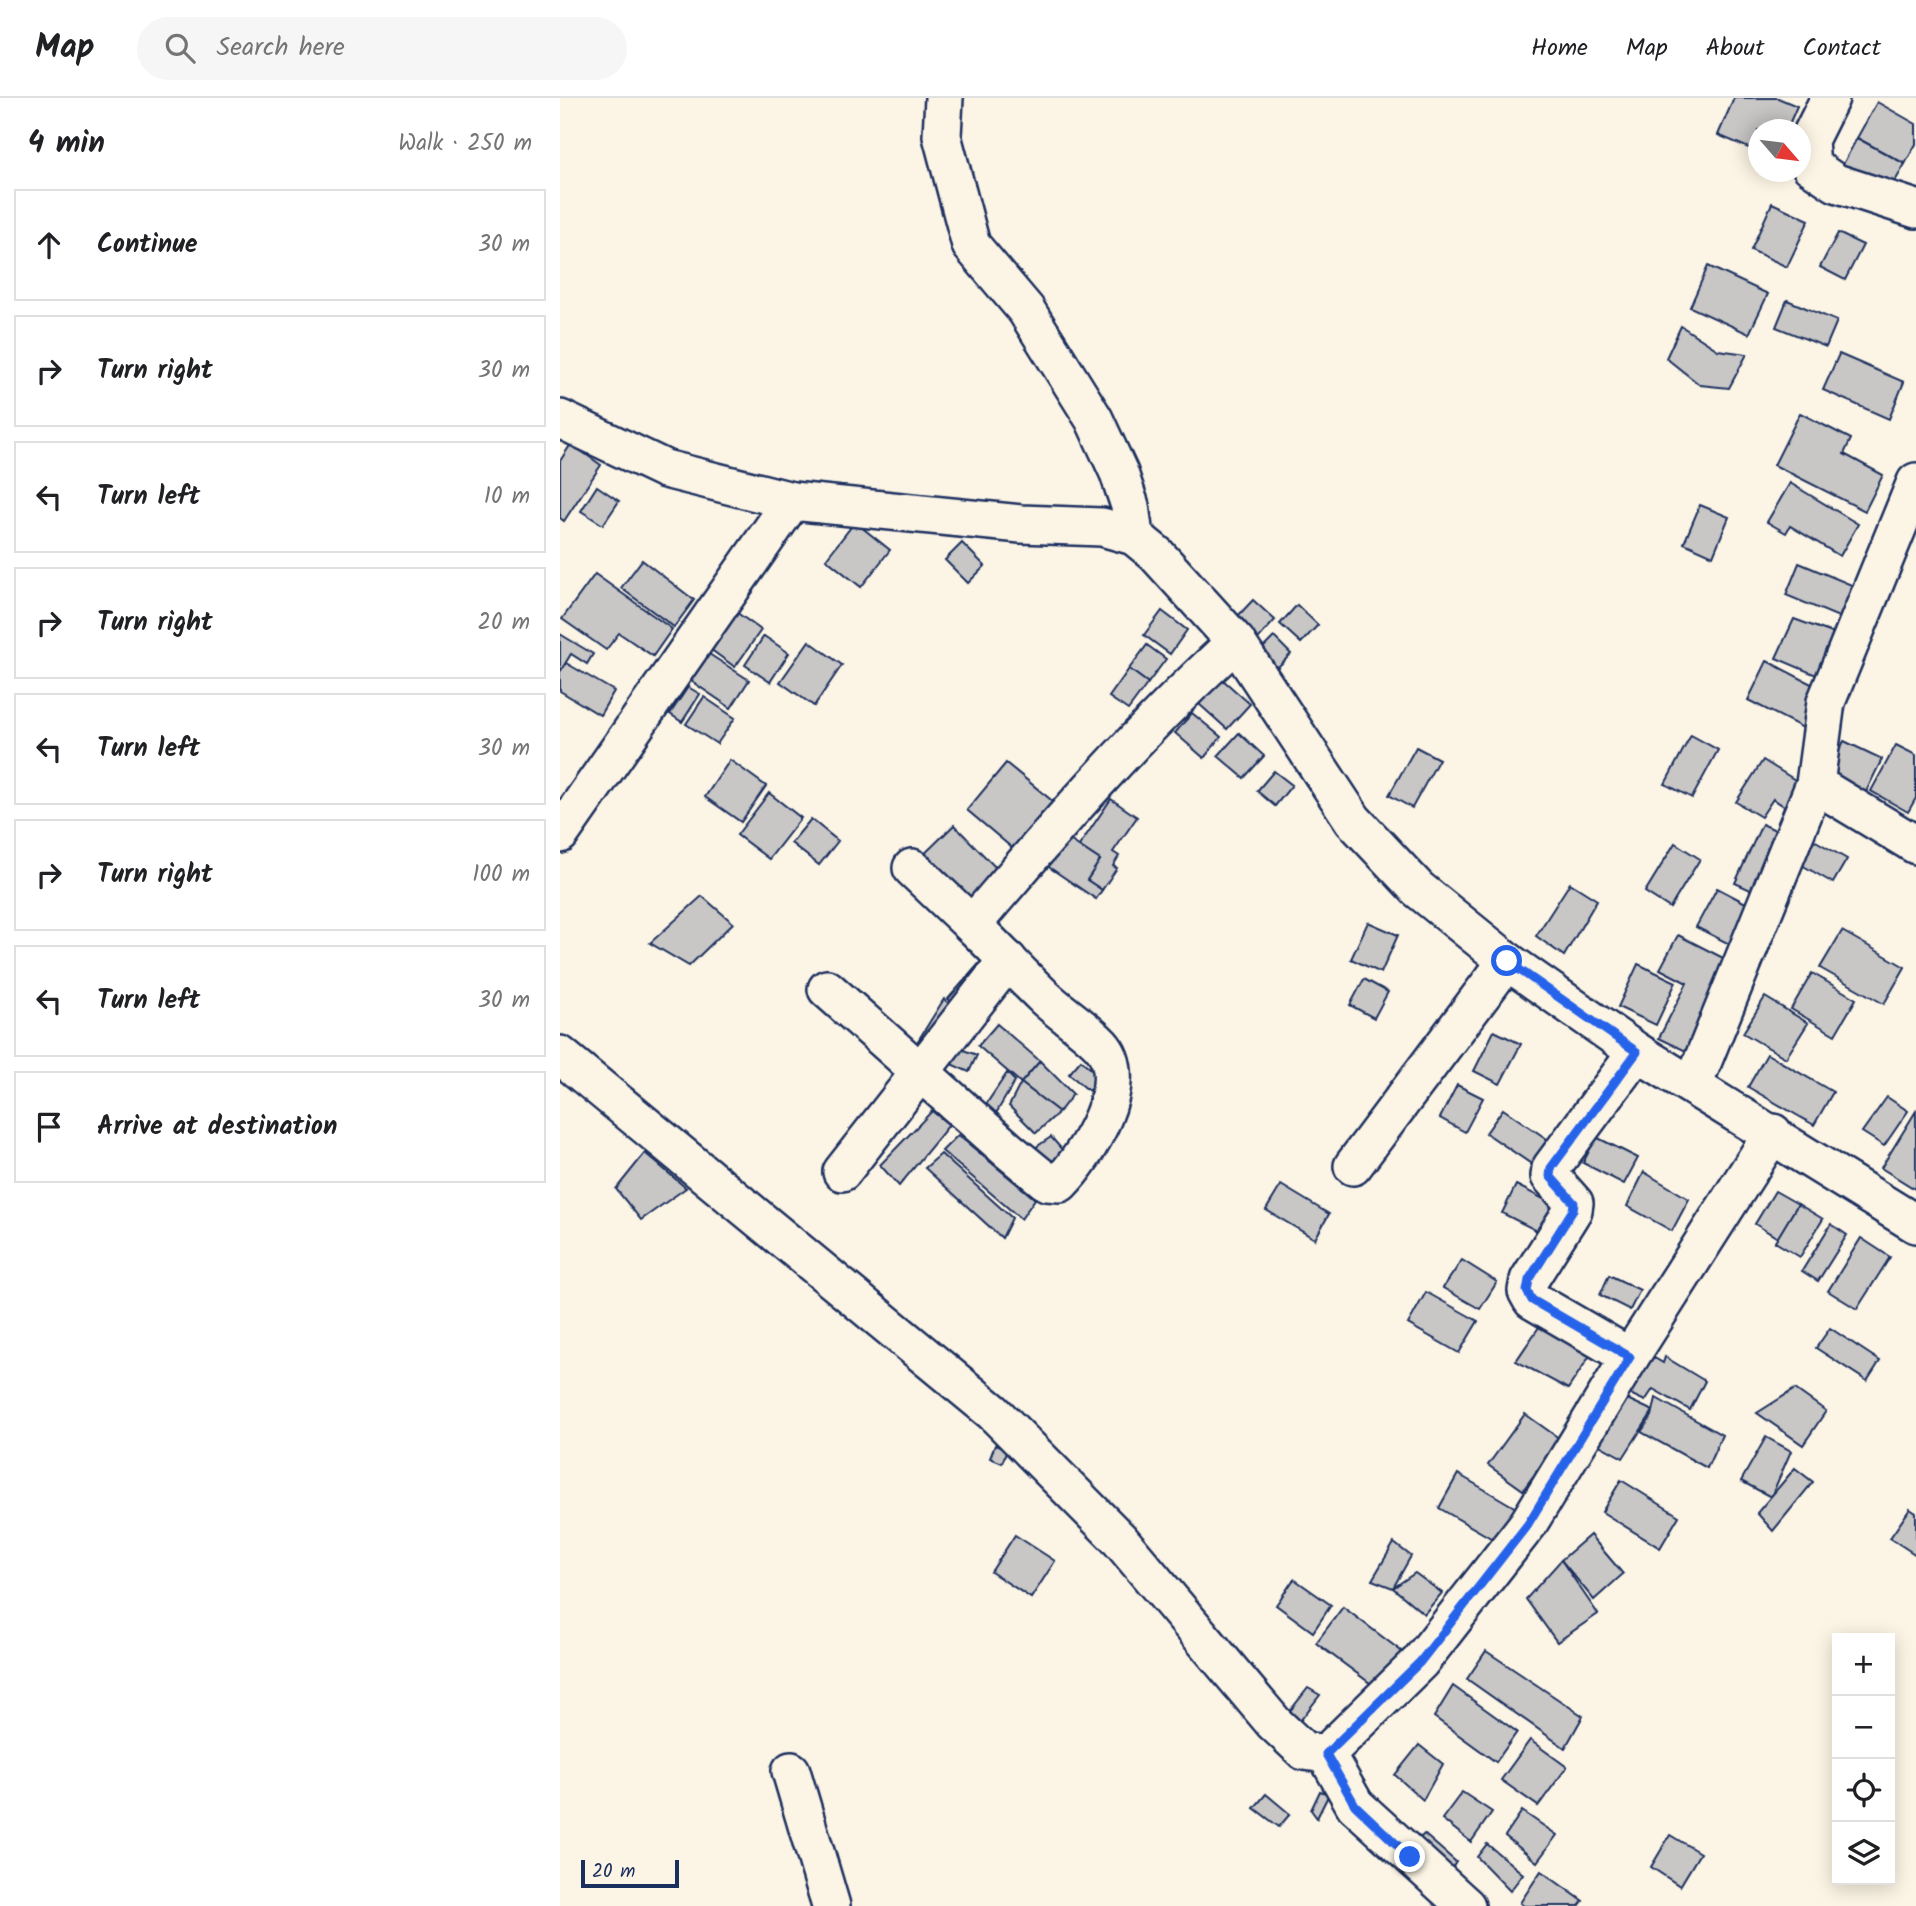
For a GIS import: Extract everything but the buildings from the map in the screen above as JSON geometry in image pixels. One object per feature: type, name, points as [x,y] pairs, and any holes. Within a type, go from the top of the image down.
[{"type":"street","points":[[944,98],[942,136],[971,245],[1026,310],[1094,419],[1119,473],[1130,506],[1134,536]]},
{"type":"street","points":[[1830,98],[1809,140],[1811,166],[1836,183],[1916,209]]},
{"type":"street","points":[[560,419],[664,469],[792,501],[1021,524],[1102,527],[1134,536],[1156,554],[1236,642],[1353,820],[1418,890],[1507,961],[1637,1052],[1773,1133],[1916,1224]]},
{"type":"street","points":[[1693,1085],[1815,784],[1826,702],[1916,481]]},
{"type":"street","points":[[560,834],[792,501]]},
{"type":"street","points":[[972,925],[1091,786],[1236,642]]},
{"type":"street","points":[[1815,784],[1916,845]]},
{"type":"street","points":[[827,989],[919,1073],[1047,1182],[1056,1185],[1065,1178],[1105,1118],[1109,1104],[1110,1062],[1102,1046],[1045,998],[912,868]]},
{"type":"street","points":[[842,1172],[1008,960]]},
{"type":"street","points":[[1353,1166],[1507,961]]},
{"type":"street","points":[[1630,1357],[1532,1300],[1527,1291],[1529,1280],[1573,1210],[1574,1203],[1550,1176],[1551,1168],[1637,1052]]},
{"type":"street","points":[[560,1055],[993,1412],[1120,1540],[1274,1723],[1304,1751],[1326,1754]]},
{"type":"street","points":[[1326,1754],[1420,1662],[1528,1524],[1630,1357],[1773,1133]]},
{"type":"street","points":[[1326,1754],[1355,1805],[1466,1906]]},
{"type":"street","points":[[791,1771],[831,1906]]},
{"type":"route","points":[[1410,1857],[1355,1805],[1326,1754],[1420,1662],[1528,1524],[1630,1357],[1532,1300],[1527,1291],[1529,1280],[1573,1210],[1574,1203],[1550,1176],[1551,1168],[1637,1052],[1507,961]]}]
